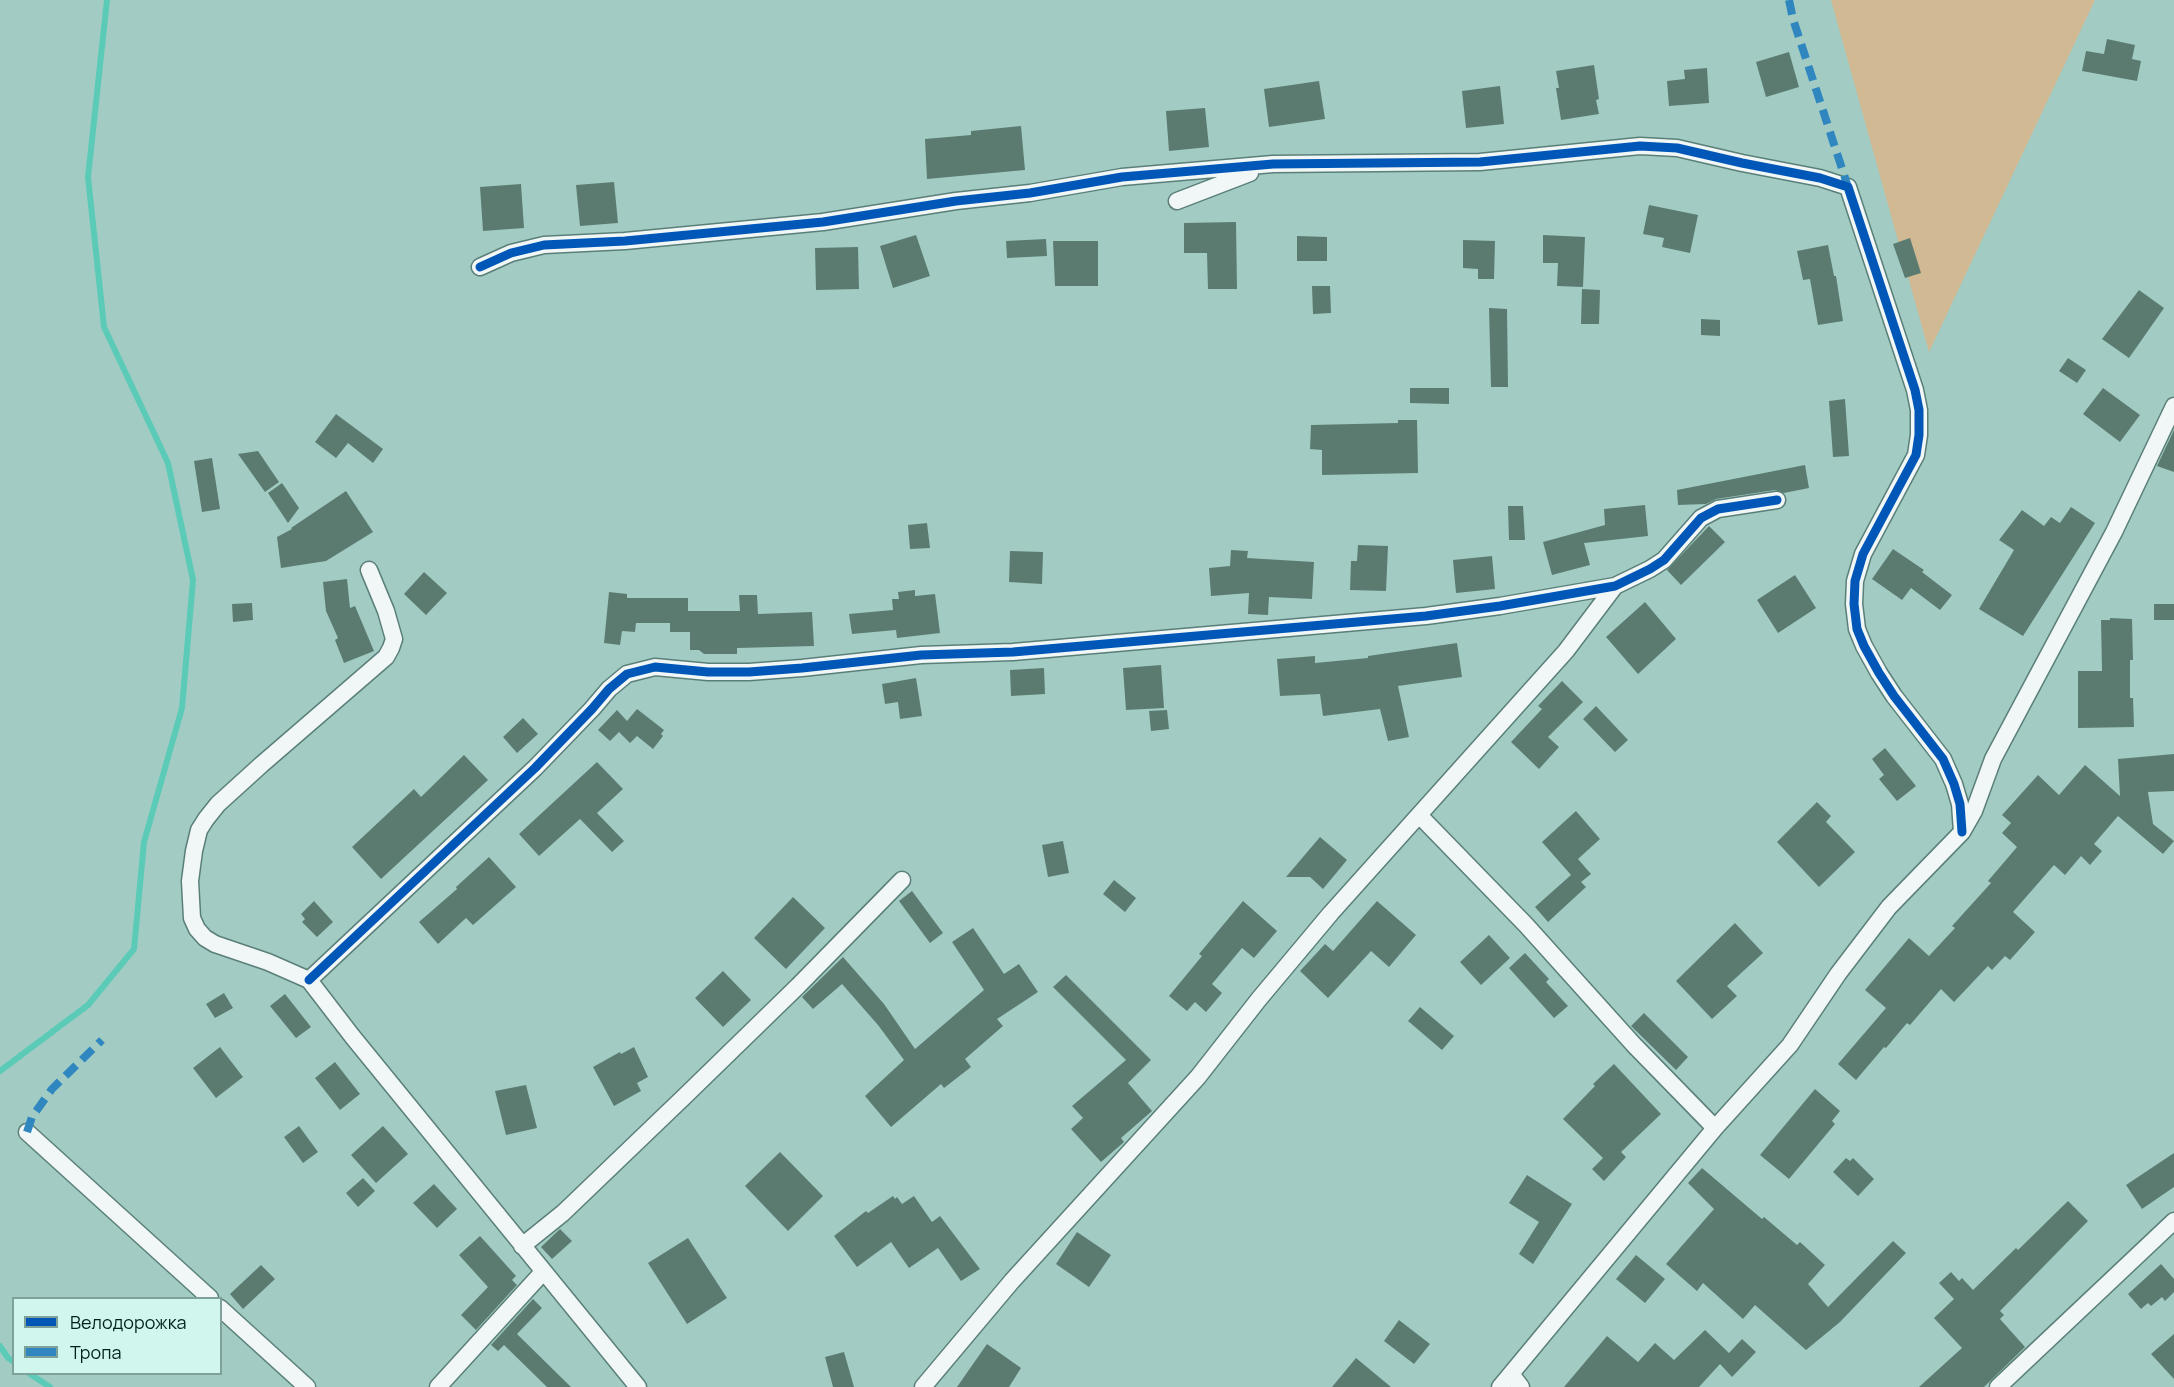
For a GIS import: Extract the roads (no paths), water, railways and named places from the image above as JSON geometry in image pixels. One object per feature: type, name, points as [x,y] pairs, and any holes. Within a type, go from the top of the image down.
[{"type":"street","points":[[480,267],[511,253],[544,245],[615,242],[824,222],[956,201],[1030,193],[1122,177],[1273,164],[1480,162],[1640,146],[1677,148],[1742,164],[1820,178],[1848,187],[1915,390],[1919,410],[1916,455],[1863,554],[1855,581],[1854,604],[1857,629],[1864,646],[1894,696],[1943,759],[1960,804],[1962,831]]},
{"type":"street","points":[[1177,201],[1273,164]]},
{"type":"street","points":[[1511,1383],[1715,1128],[1790,1044],[1838,974],[1889,907],[1962,831],[1974,811],[1993,759],[2114,532],[2174,406]]},
{"type":"street","points":[[309,980],[535,768],[609,689],[627,674],[655,667],[708,672],[760,672],[921,655],[1013,652],[1426,616],[1500,606],[1615,586],[1664,560],[1701,518],[1718,509],[1777,500]]},
{"type":"street","points":[[369,570],[386,611],[394,639],[391,648],[386,657],[375,667],[218,804],[199,831],[194,851],[192,918],[197,929],[215,944],[268,962],[309,980],[638,1387]]},
{"type":"street","points":[[923,1387],[1012,1281],[1198,1077],[1331,913],[1566,651],[1615,586]]},
{"type":"street","points":[[1419,815],[1526,925],[1634,1045],[1715,1128]]},
{"type":"street","points":[[522,1246],[563,1213],[798,986],[902,880]]},
{"type":"street","points":[[27,1132],[208,1297]]},
{"type":"street","points":[[1998,1387],[2174,1221]]},
{"type":"street","points":[[438,1387],[543,1272]]},
{"type":"street","points":[[222,1310],[307,1387]]},
{"type":"waterway","points":[[0,1071],[88,1005],[134,949],[144,842],[182,708],[193,580],[168,463],[104,327],[88,177],[107,0]]},
{"type":"waterway","points":[[0,1346],[12,1361]]},
{"type":"waterway","points":[[32,1375],[50,1387]]}]
